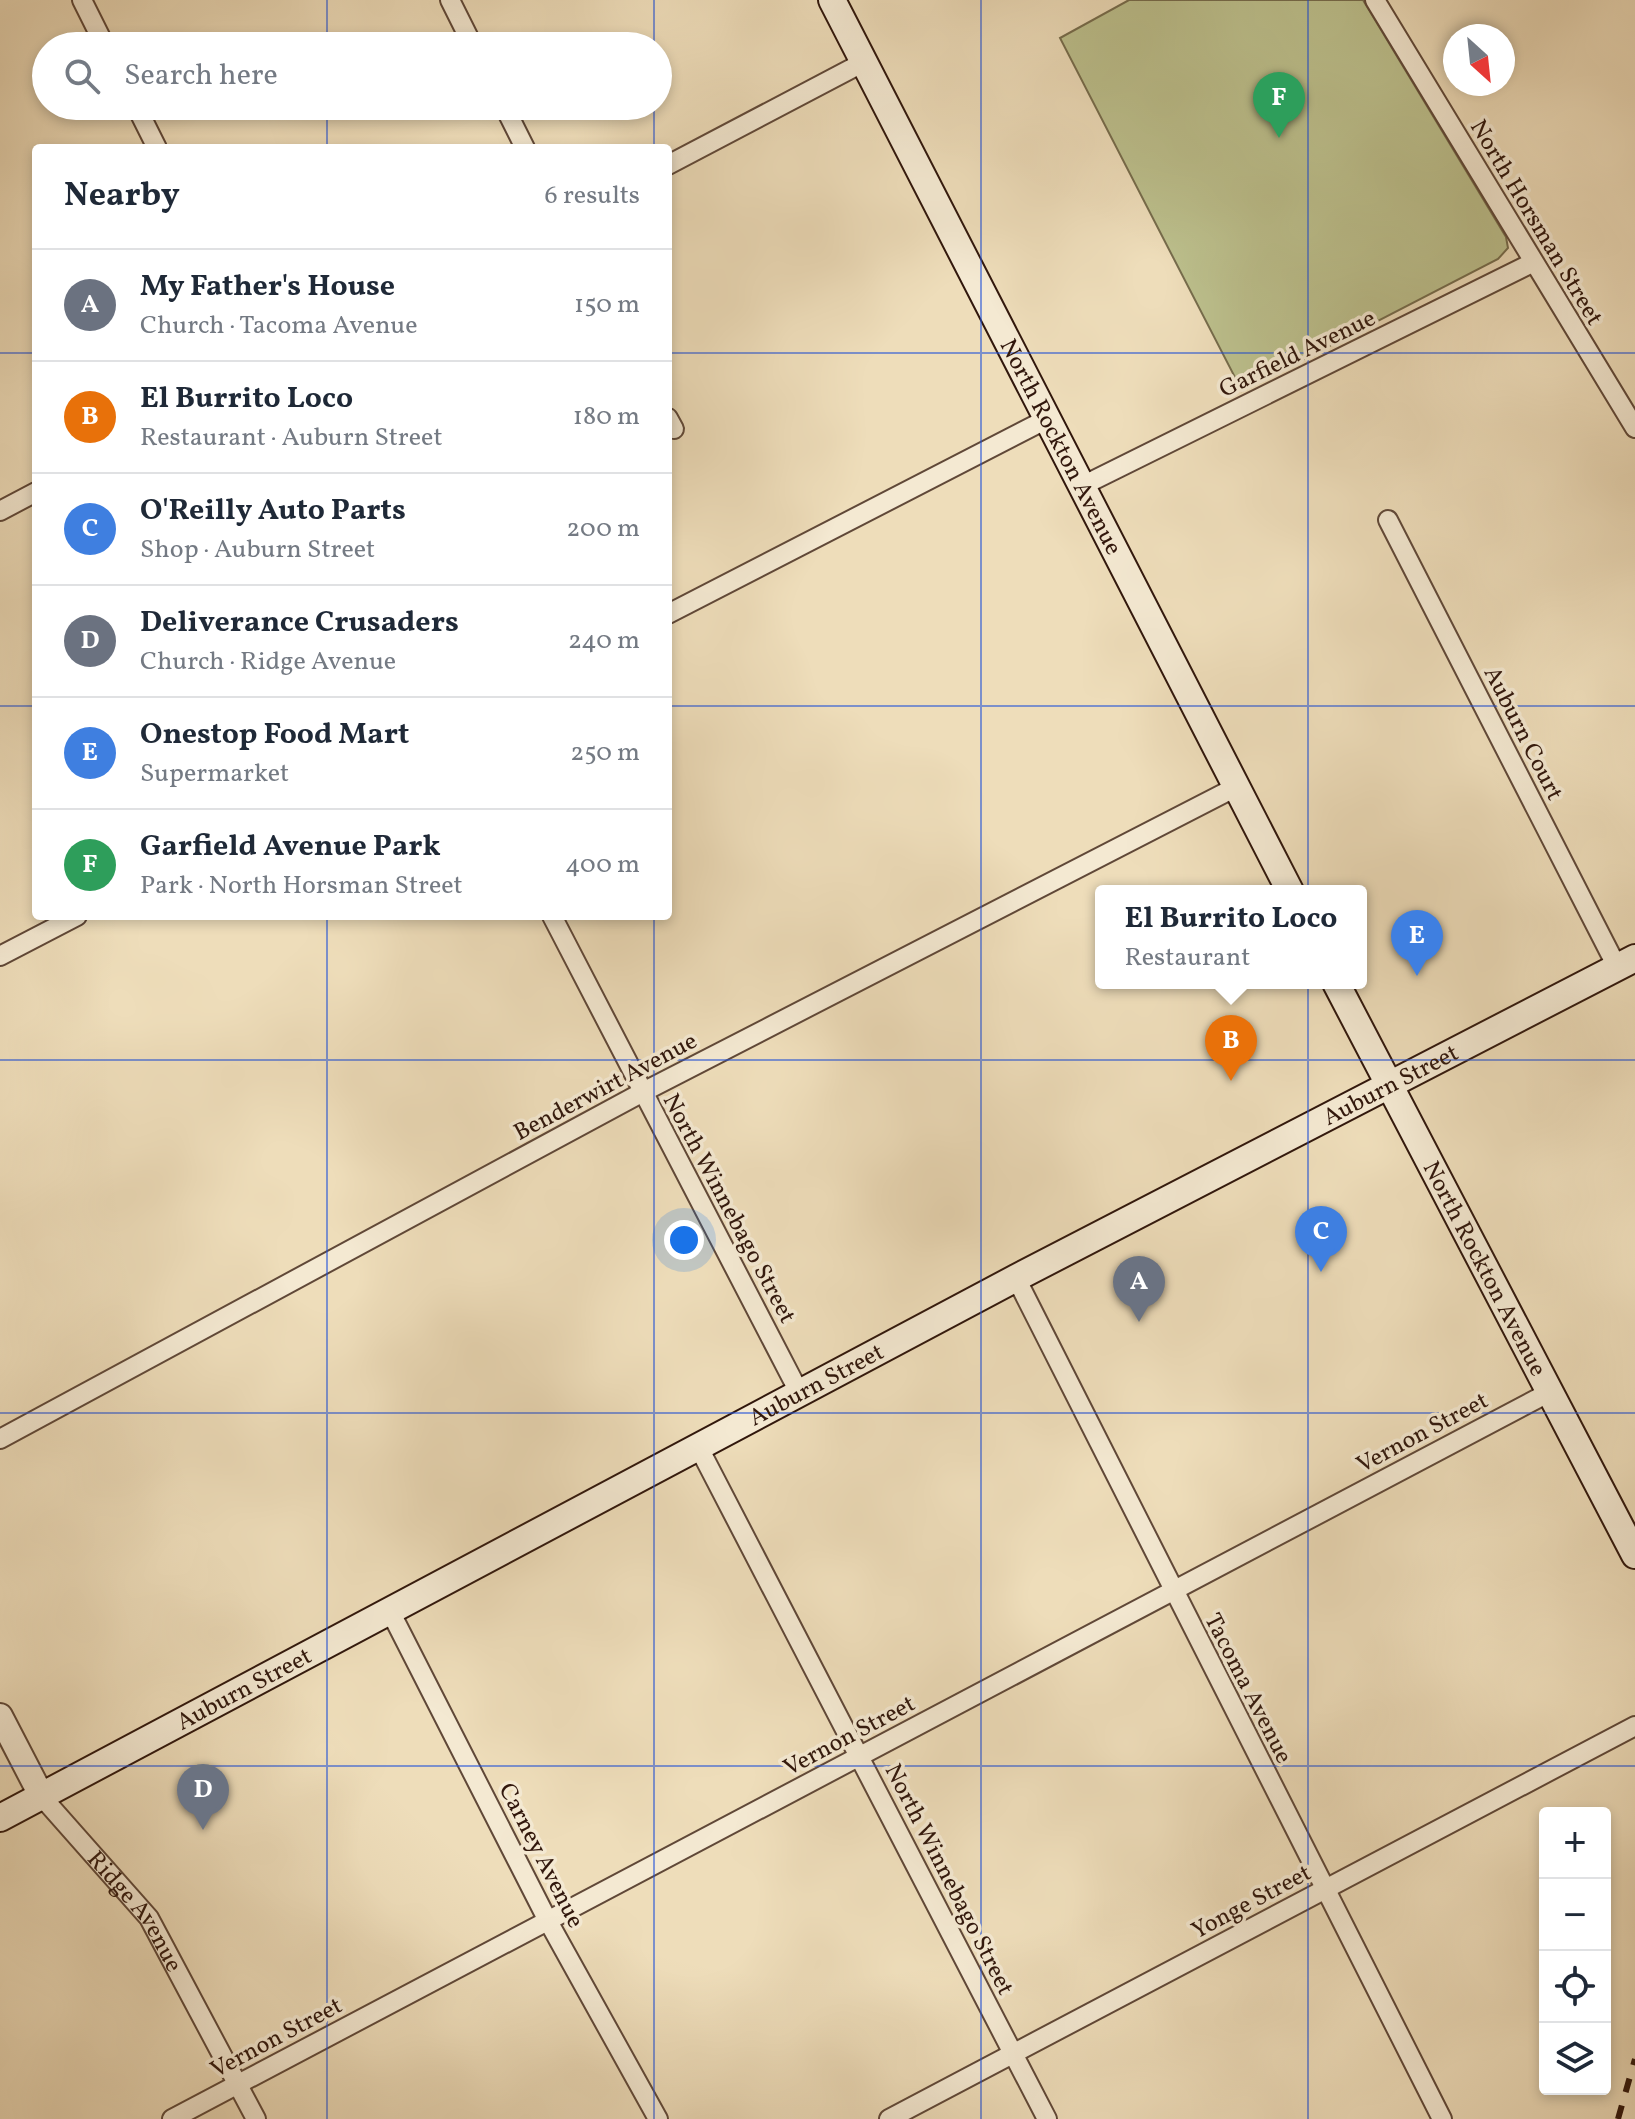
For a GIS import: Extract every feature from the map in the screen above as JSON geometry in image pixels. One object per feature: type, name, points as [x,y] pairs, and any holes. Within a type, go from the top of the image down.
[{"type":"main road","name":"North Rockton Avenue","points":[[832,0],[1287,885]]},
{"type":"main road","name":"Auburn Street","points":[[0,1818],[1016,1278],[1626,963]]},
{"type":"main road","name":"North Rockton Avenue","points":[[1339,989],[1635,1555]]},
{"type":"street","points":[[82,0],[98,32]]},
{"type":"street","points":[[450,0],[466,32]]},
{"type":"street","name":"North Horsman Street","points":[[1375,0],[1635,428]]},
{"type":"street","points":[[672,163],[864,62]]},
{"type":"street","points":[[143,120],[155,144]]},
{"type":"street","points":[[511,120],[523,144]]},
{"type":"street","name":"Garfield Avenue","points":[[1084,485],[1532,263]]},
{"type":"street","points":[[672,612],[1047,419]]},
{"type":"street","points":[[0,511],[32,494]]},
{"type":"street","name":"Auburn Court","points":[[1388,520],[1626,963]]},
{"type":"street","name":"Benderwirt Avenue","points":[[0,1439],[643,1092],[1238,786]]},
{"type":"street","points":[[0,956],[69,920]]},
{"type":"street","name":"North Winnebago Street","points":[[554,920],[800,1394]]},
{"type":"street","name":"Tacoma Avenue","points":[[1016,1278],[1442,2119]]},
{"type":"street","name":"Vernon Street","points":[[172,2119],[1548,1393]]},
{"type":"street","name":"North Winnebago Street","points":[[699,1448],[1047,2119]]},
{"type":"street","name":"Carney Avenue","points":[[390,1611],[548,1921],[658,2119]]},
{"type":"street","name":"Ridge Avenue","points":[[0,1716],[42,1797],[149,1918],[256,2119]]},
{"type":"street","name":"Yonge Street","points":[[889,2119],[1635,1726]]},
{"type":"green space","points":[[1129,0],[1363,0],[1506,237],[1508,248],[1498,259],[1242,391],[1060,38]]},
{"type":"railway","points":[[1618,2119],[1635,2059]]},
{"type":"place","name":"Garfield Avenue Park","points":[[1279,138]]},
{"type":"place","name":"Onestop Food Mart","points":[[1417,976]]},
{"type":"place","name":"El Burrito Loco","points":[[1231,1081]]},
{"type":"place","name":"O'Reilly Auto Parts","points":[[1321,1272]]},
{"type":"place","name":"My Father's House","points":[[1139,1322]]},
{"type":"place","name":"Deliverance Crusaders","points":[[203,1830]]}]
